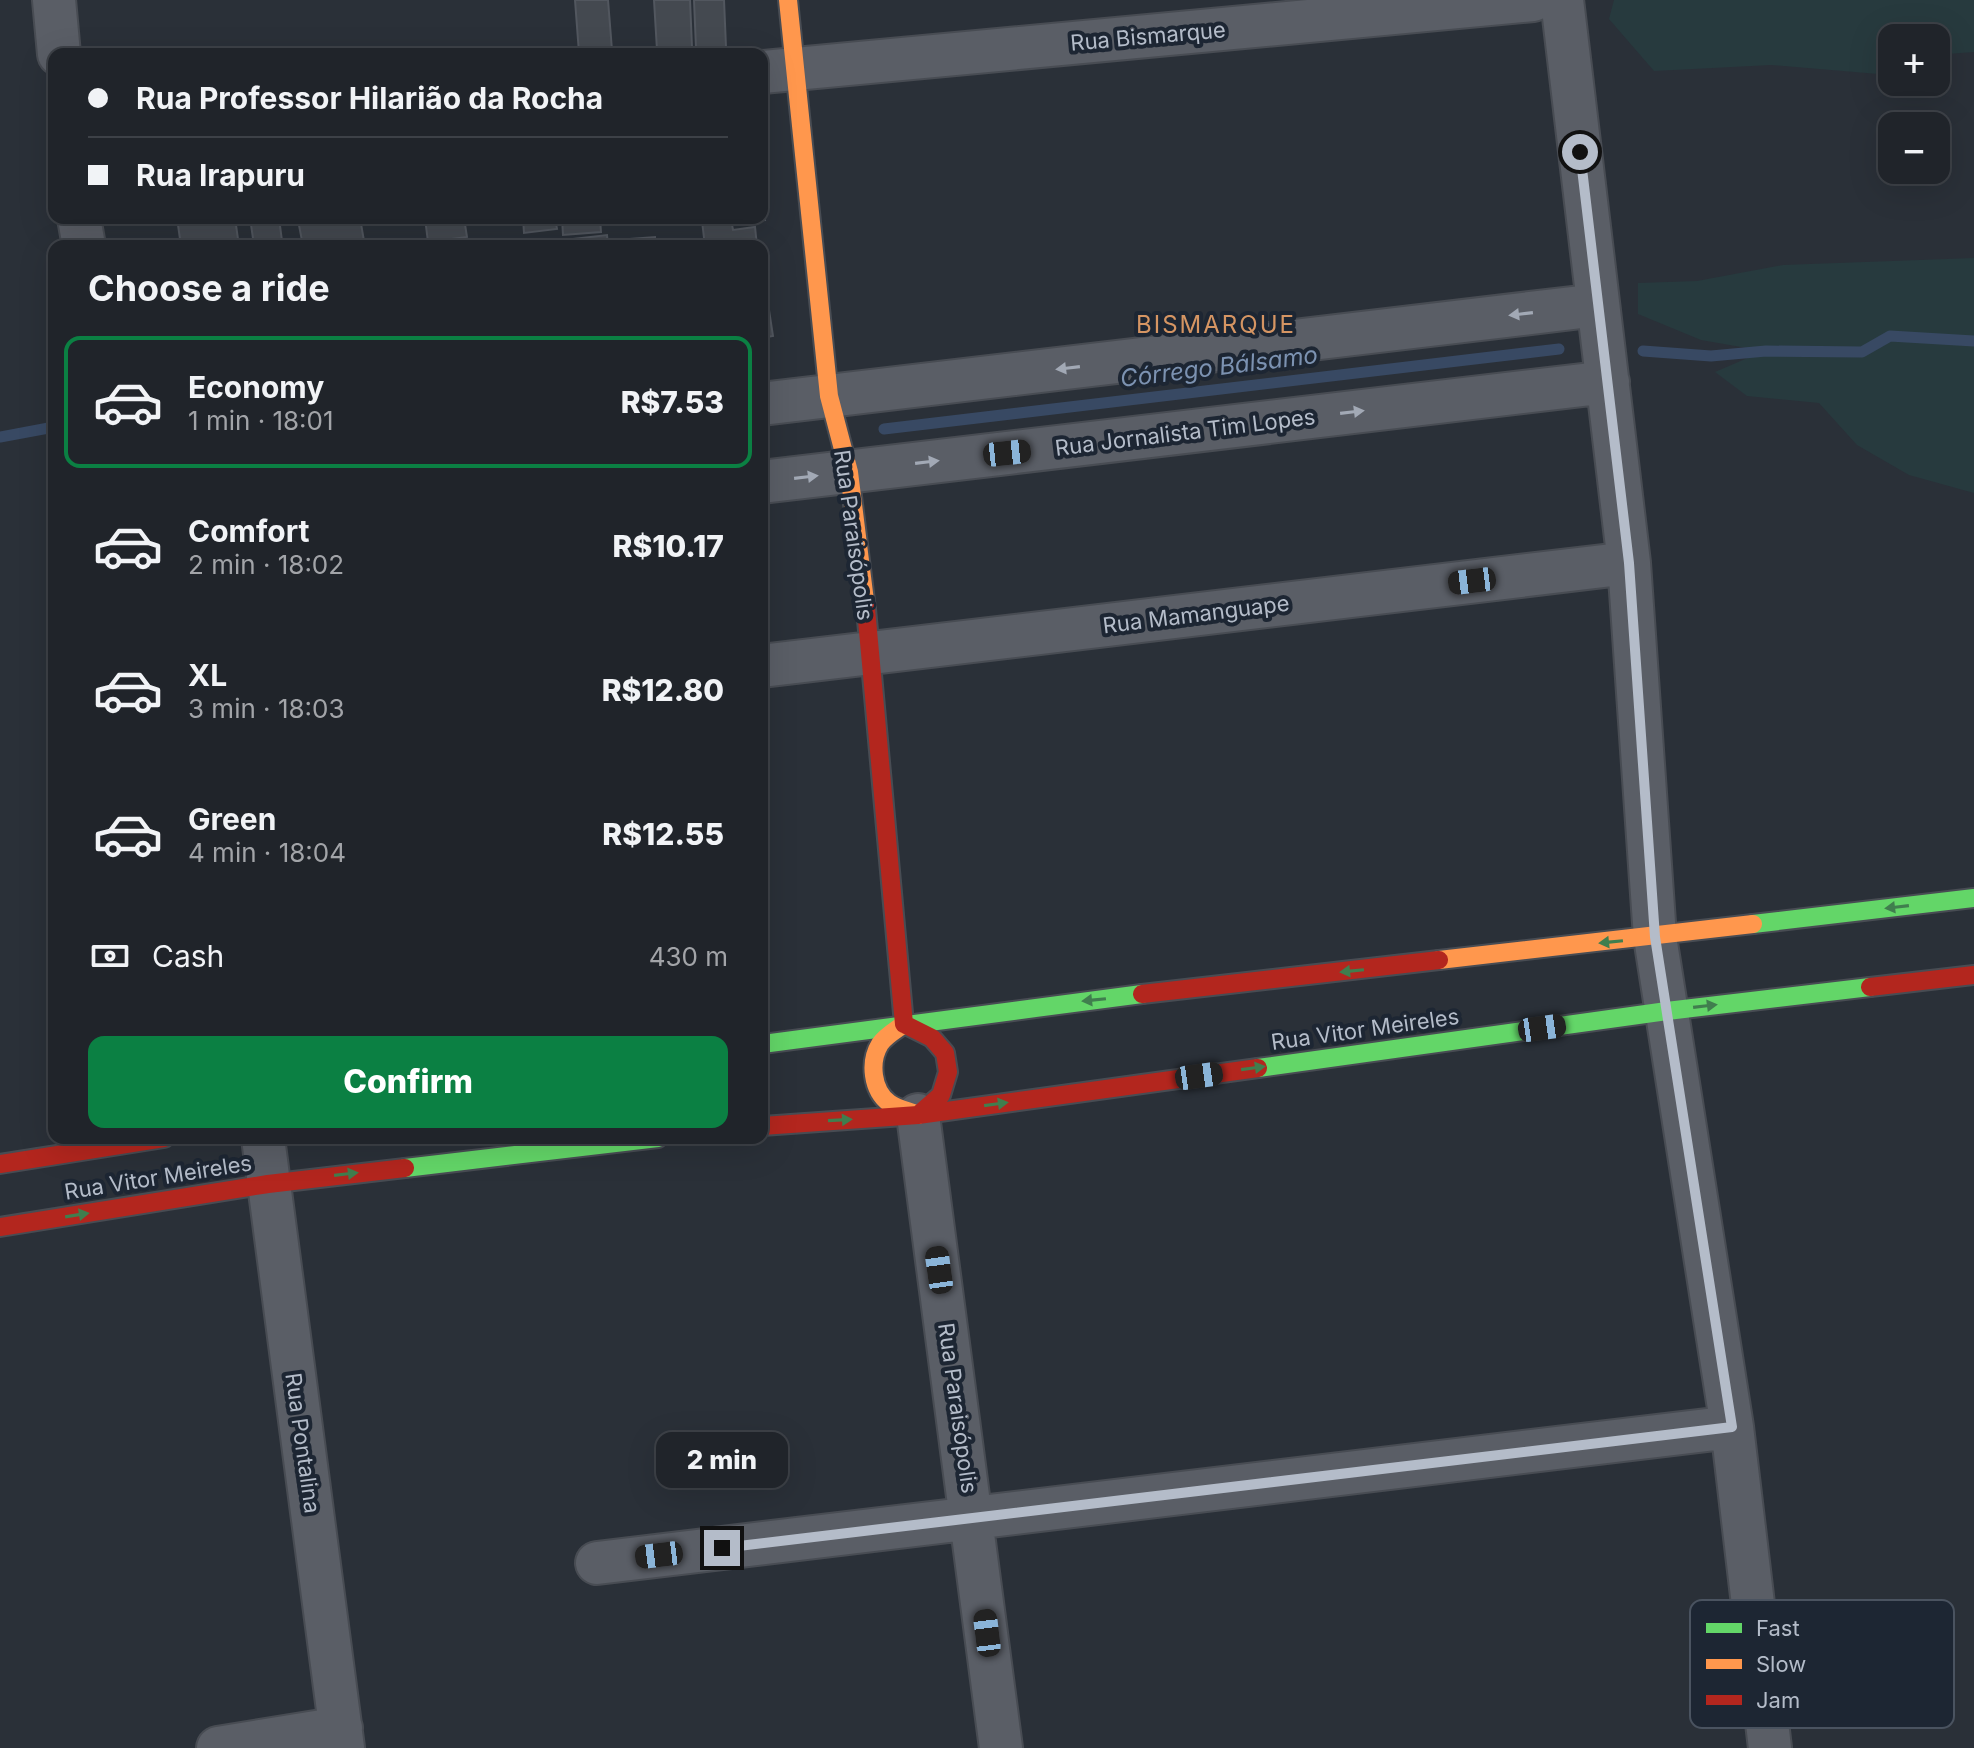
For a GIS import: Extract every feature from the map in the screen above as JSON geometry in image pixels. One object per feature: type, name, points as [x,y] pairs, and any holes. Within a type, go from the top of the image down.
[{"type":"street","points":[[54,0],[58,48]]},
{"type":"street","name":"Rua Paraisópolis","points":[[788,0],[778,70],[829,396],[849,472],[871,653],[904,1024]]},
{"type":"street","name":"Rua Bismarque","points":[[778,70],[1533,0]]},
{"type":"street","points":[[1562,0],[1629,563],[1655,937],[1732,1427],[1752,1600]]},
{"type":"street","points":[[768,403],[1598,305]]},
{"type":"street","name":"Rua Jornalista Tim Lopes","points":[[768,481],[1608,382]]},
{"type":"street","name":"Rua Mamanguape","points":[[768,665],[1629,563]]},
{"type":"street","points":[[768,1043],[904,1024],[1974,898]]},
{"type":"street","name":"Rua Vitor Meireles","points":[[768,1126],[918,1115],[1667,1011],[1974,975]]},
{"type":"street","points":[[904,1024],[932,1038],[945,1053],[948,1072],[941,1095],[918,1115],[889,1102],[877,1089],[872,1072],[881,1042],[904,1024]]},
{"type":"street","name":"Rua Paraisópolis","points":[[918,1115],[1001,1748]]},
{"type":"street","name":"Rua Vitor Meireles","points":[[0,1164],[126,1144]]},
{"type":"street","name":"Rua Pontalina","points":[[264,1144],[342,1738]]},
{"type":"street","name":"Rua Vitor Meireles","points":[[0,1227],[268,1184],[607,1144]]},
{"type":"street","points":[[597,1563],[1732,1427]]},
{"type":"street","points":[[1768,1728],[1770,1748]]},
{"type":"street","points":[[218,1748],[342,1738]]},
{"type":"green space","points":[[1614,0],[1974,0],[1974,52],[1950,54],[1950,24],[1878,24],[1878,74],[1771,65],[1654,71],[1609,19]]},
{"type":"green space","points":[[1974,258],[1974,493],[1909,475],[1857,445],[1819,403],[1747,396],[1715,372],[1764,351],[1701,340],[1638,314],[1638,283],[1697,281],[1783,265]]},
{"type":"building","points":[[575,0],[608,0],[612,48],[579,48]]},
{"type":"building","points":[[654,0],[690,0],[692,47],[657,48]]},
{"type":"building","points":[[694,0],[724,0],[726,47],[696,48]]},
{"type":"building","points":[[178,224],[236,224],[238,240],[180,240]]},
{"type":"building","points":[[251,224],[280,224],[282,240],[253,240]]},
{"type":"building","points":[[299,224],[361,224],[364,240],[302,240]]},
{"type":"building","points":[[426,224],[465,224],[467,237],[428,240]]},
{"type":"building","points":[[523,224],[556,224],[557,229],[524,233]]},
{"type":"building","points":[[562,224],[600,224],[601,232],[563,235]]},
{"type":"building","points":[[702,224],[732,224],[733,230],[755,227],[756,240],[704,240]]},
{"type":"building","points":[[607,235],[607,240],[565,240]]},
{"type":"building","points":[[655,237],[655,240],[617,240]]},
{"type":"building","points":[[768,304],[773,336],[768,337]]},
{"type":"waterway","name":"Córrego Bálsamo","points":[[1643,351],[1711,356],[1766,351],[1862,352],[1890,336],[1974,341]]},
{"type":"waterway","name":"Córrego Bálsamo","points":[[884,429],[1559,349]]},
{"type":"waterway","name":"Córrego Bálsamo","points":[[0,437],[48,428]]},
{"type":"traffic: fast","points":[[1753,924],[1974,898]]},
{"type":"traffic: fast","points":[[1258,1068],[1667,1011],[1870,987]]},
{"type":"traffic: fast","points":[[768,1043],[1142,994]]},
{"type":"traffic: fast","points":[[405,1168],[607,1144]]},
{"type":"traffic: slow","points":[[788,0],[829,396],[849,472],[866,609]]},
{"type":"traffic: slow","points":[[1439,960],[1753,924]]},
{"type":"traffic: slow","points":[[904,1024],[880,1044],[874,1059],[874,1075],[879,1091],[889,1103],[918,1115]]},
{"type":"traffic: jam","points":[[866,609],[904,1024]]},
{"type":"traffic: jam","points":[[1142,994],[1439,960]]},
{"type":"traffic: jam","points":[[1870,987],[1974,975]]},
{"type":"traffic: jam","points":[[904,1024],[932,1038],[945,1053],[948,1072],[941,1095],[918,1115]]},
{"type":"traffic: jam","points":[[768,1126],[918,1115],[1258,1068]]},
{"type":"traffic: jam","points":[[0,1164],[126,1144]]},
{"type":"traffic: jam","points":[[0,1227],[268,1184],[405,1168]]},
{"type":"district","name":"BISMARQUE","points":[[1216,325]]},
{"type":"route","points":[[722,1548],[1732,1427],[1655,937],[1629,563],[1580,152]]}]
